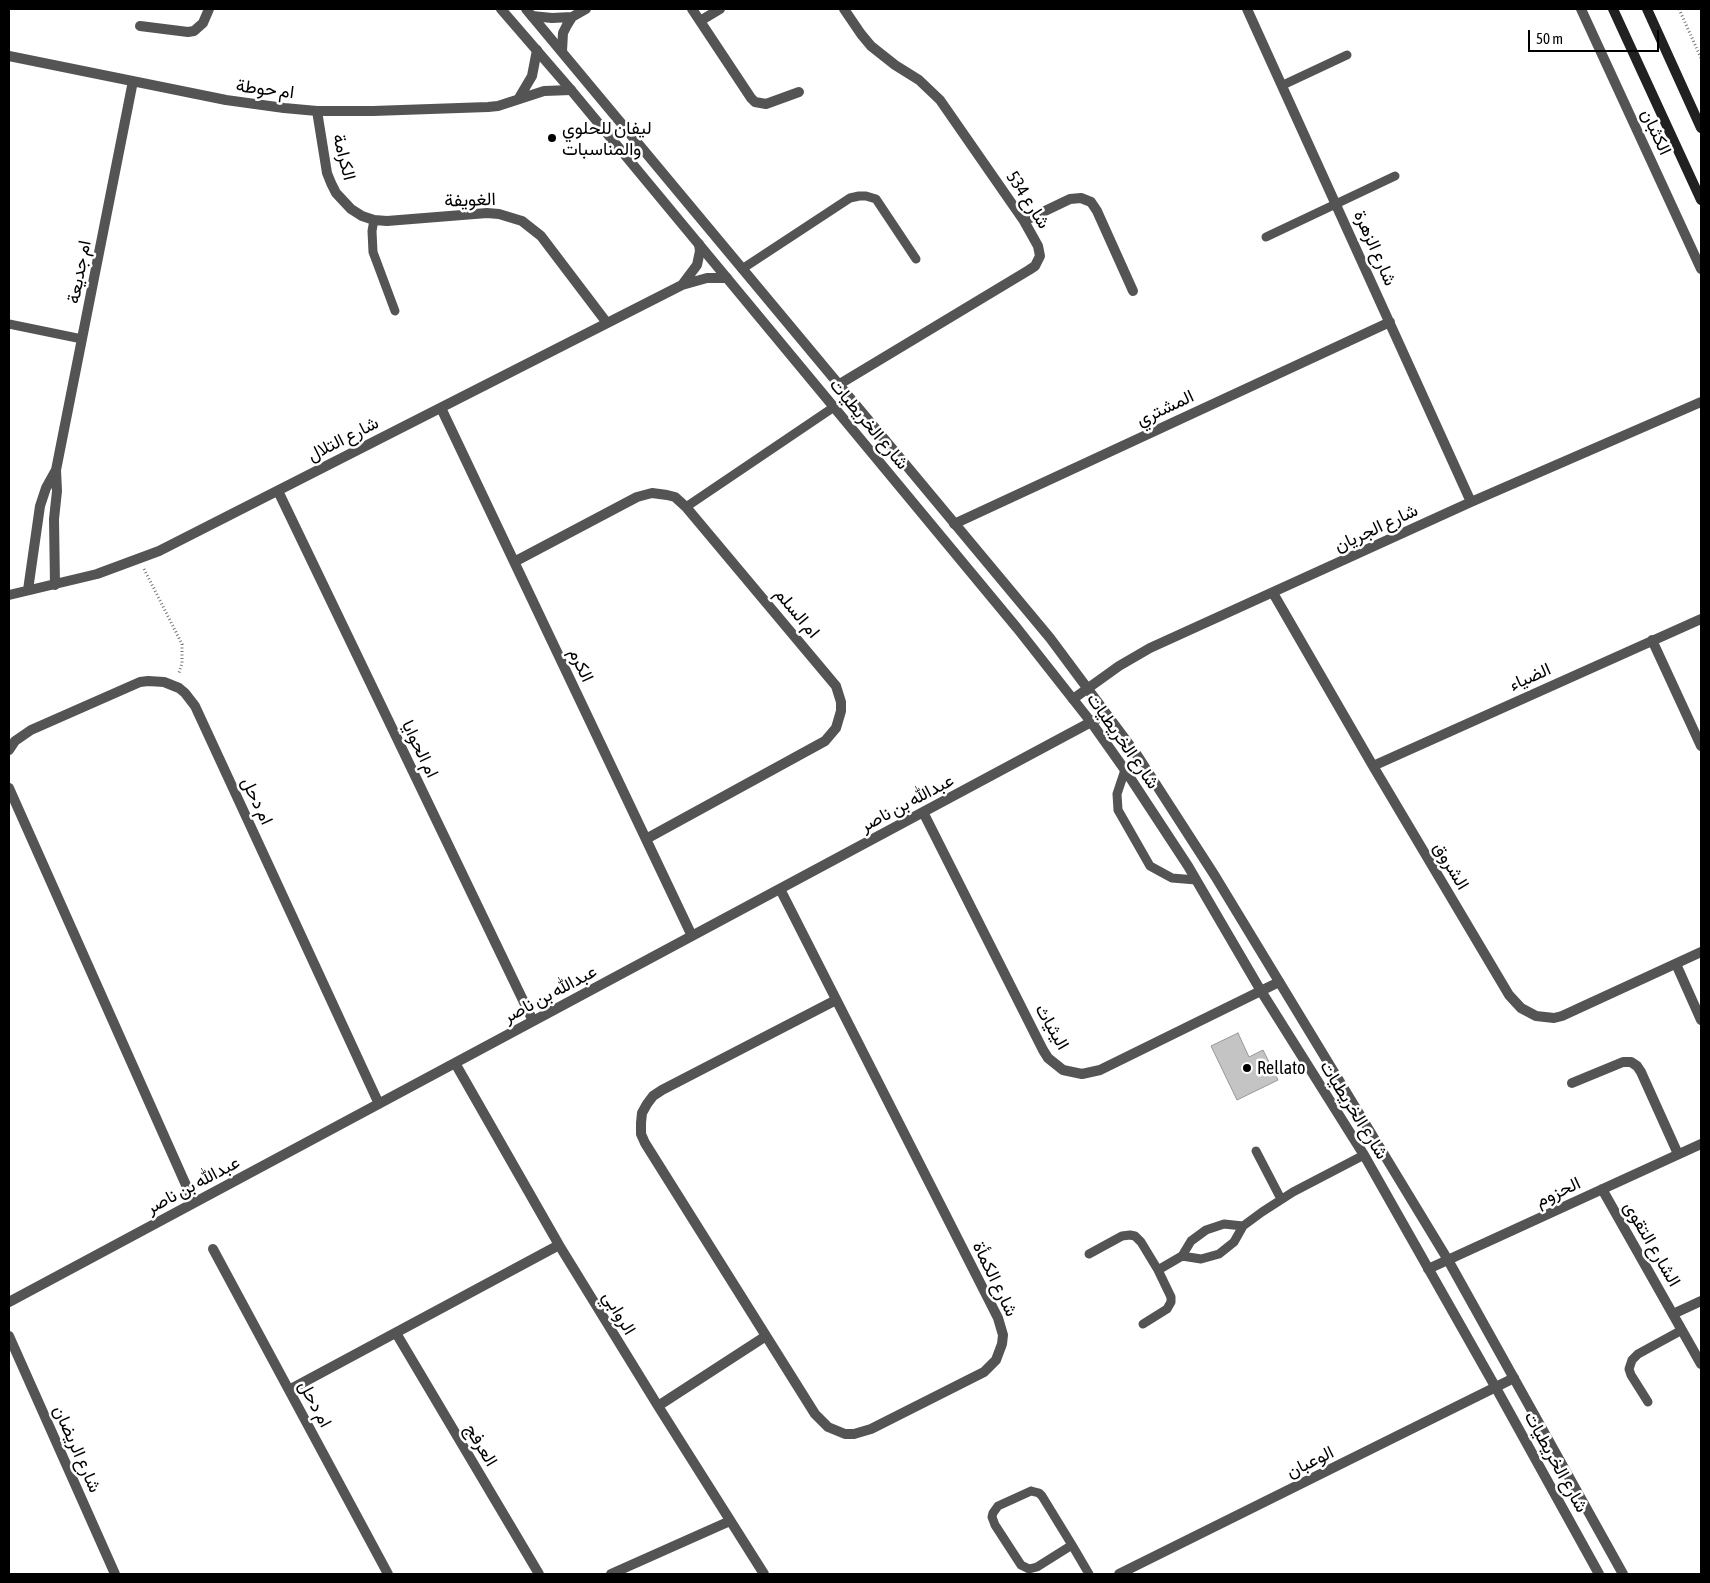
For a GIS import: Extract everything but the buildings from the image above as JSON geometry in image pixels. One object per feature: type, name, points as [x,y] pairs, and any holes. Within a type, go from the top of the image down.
[{"type":"main road","points":[[1613,9],[1701,200]]},
{"type":"main road","points":[[1647,9],[1701,128]]},
{"type":"street","points":[[140,26],[188,32],[194,31],[203,23],[209,9]]},
{"type":"street","name":"شارع الخريطيات","points":[[501,9],[571,90],[1018,628],[1091,722],[1125,770],[1196,880],[1261,991],[1364,1155],[1599,1574]]},
{"type":"street","points":[[529,12],[552,18],[572,17],[586,9]]},
{"type":"street","points":[[692,9],[755,102],[766,104],[799,92]]},
{"type":"street","points":[[700,21],[720,9]]},
{"type":"street","name":"شارع 534","points":[[838,385],[1035,266],[1039,260],[1040,251],[1024,221],[940,100],[920,80],[895,65],[871,46],[844,9]]},
{"type":"street","name":"شارع الزهرة","points":[[1247,9],[1471,502]]},
{"type":"street","name":"الكثبان","points":[[1581,9],[1701,269]]},
{"type":"street","name":"شارع الخريطيات","points":[[529,12],[1050,638],[1137,755],[1178,817],[1448,1260],[1623,1574]]},
{"type":"street","points":[[562,51],[563,33],[572,17]]},
{"type":"street","points":[[519,98],[532,76],[537,50]]},
{"type":"street","name":"ام حوطة","points":[[9,56],[245,103],[317,111],[488,107],[498,106],[544,91],[571,90]]},
{"type":"street","name":"ام جديعة","points":[[54,585],[56,470],[133,81]]},
{"type":"street","name":"الكرامة","points":[[317,111],[327,173],[336,193],[351,209],[362,216],[374,220]]},
{"type":"street","points":[[1024,221],[1070,199],[1081,198],[1091,202],[1097,211],[1133,291]]},
{"type":"street","name":"الغويفة","points":[[374,220],[400,221],[487,213],[499,214],[522,221],[541,236],[607,323]]},
{"type":"street","points":[[682,285],[697,264],[700,251],[699,244]]},
{"type":"street","name":"شارع التلال","points":[[9,595],[98,574],[139,560],[178,542],[682,285],[707,278],[727,278]]},
{"type":"street","name":"المشتري","points":[[954,524],[1390,322]]},
{"type":"street","name":"شارع الجريان","points":[[1073,699],[1119,666],[1150,648],[1471,502],[1701,402]]},
{"type":"street","name":"الكرم","points":[[441,408],[692,936]]},
{"type":"street","name":"ام جديعة","points":[[28,590],[40,506],[46,488],[56,470]]},
{"type":"street","name":"ام الحوايا","points":[[278,491],[533,1021]]},
{"type":"street","name":"ام السلم","points":[[514,562],[644,494],[667,494],[686,506],[831,678],[840,694],[841,711],[836,728],[831,735],[817,746],[646,839]]},
{"type":"street","name":"الشروق","points":[[1273,593],[1509,995],[1521,1008],[1536,1016],[1554,1018],[1562,1016],[1701,952]]},
{"type":"street","name":"الضياء","points":[[1373,766],[1701,619]]},
{"type":"street","points":[[1652,640],[1701,746]]},
{"type":"street","points":[[9,750],[15,741],[31,730],[132,685],[148,681],[172,684]]},
{"type":"street","name":"ام دحل","points":[[172,684],[185,693],[195,706],[379,1104]]},
{"type":"street","name":"عبدالله بن ناصر","points":[[9,1302],[1106,714]]},
{"type":"street","points":[[9,788],[194,1203]]},
{"type":"street","name":"اليثياث","points":[[924,812],[1043,1050],[1048,1058],[1063,1070],[1082,1074],[1100,1070],[1279,982]]},
{"type":"street","name":"شارع الكمأة","points":[[780,889],[1001,1327],[1002,1344],[996,1360],[984,1372],[871,1429],[854,1434],[845,1434],[828,1427],[815,1414],[641,1134],[642,1113],[653,1096],[836,1000]]},
{"type":"street","points":[[1676,964],[1701,1020]]},
{"type":"street","points":[[1572,1083],[1623,1062],[1630,1062],[1637,1066],[1678,1154]]},
{"type":"street","name":"الروابي","points":[[455,1063],[559,1245],[764,1574]]},
{"type":"street","name":"الحزوم","points":[[1428,1269],[1701,1144]]},
{"type":"street","name":"الشارع التقوى","points":[[1602,1189],[1701,1364]]},
{"type":"street","points":[[289,1390],[559,1245]]},
{"type":"street","name":"ام دحل","points":[[213,1249],[388,1574]]},
{"type":"street","name":"الشارع التقوى","points":[[1673,1314],[1701,1301]]},
{"type":"street","name":"العرفج","points":[[396,1333],[538,1574]]},
{"type":"street","name":"شارع الريضان","points":[[9,1336],[115,1574]]},
{"type":"street","points":[[658,1406],[766,1336]]},
{"type":"street","name":"الوعبان","points":[[1120,1574],[1514,1378]]},
{"type":"street","points":[[612,1574],[730,1520]]},
{"type":"lane","points":[[1282,85],[1347,56]]},
{"type":"lane","points":[[1266,237],[1395,176]]},
{"type":"lane","points":[[742,269],[850,198],[859,196],[876,199],[916,259]]},
{"type":"lane","points":[[374,220],[372,231],[373,252],[395,312]]},
{"type":"lane","points":[[9,324],[82,339]]},
{"type":"lane","points":[[686,506],[834,407]]},
{"type":"lane","points":[[1125,770],[1117,794],[1118,810],[1150,866],[1172,878],[1196,880]]},
{"type":"lane","points":[[1256,1151],[1282,1199]]},
{"type":"lane","points":[[1182,1256],[1201,1259],[1219,1254],[1234,1242],[1243,1226],[1282,1199],[1364,1155]]},
{"type":"lane","points":[[1158,1270],[1182,1256],[1192,1241],[1206,1230],[1224,1224],[1243,1226]]},
{"type":"lane","points":[[1089,1254],[1122,1236],[1134,1236],[1141,1242],[1158,1270],[1169,1293],[1170,1302],[1167,1309],[1143,1324]]},
{"type":"lane","points":[[1648,1402],[1631,1375],[1629,1369],[1632,1360],[1638,1354],[1682,1330]]},
{"type":"lane","points":[[1072,1545],[1033,1568],[1025,1568],[995,1525],[992,1517],[993,1513],[998,1506],[1027,1492],[1035,1492],[1042,1496],[1072,1545],[1089,1574]]},
{"type":"path","points":[[1679,9],[1701,58]]},
{"type":"path","points":[[139,560],[182,644],[180,672],[172,684]]},
{"type":"place","name":"ليفان للحلوي والمناسبات","points":[[552,138]]},
{"type":"place","name":"Rellato","points":[[1247,1068]]}]
